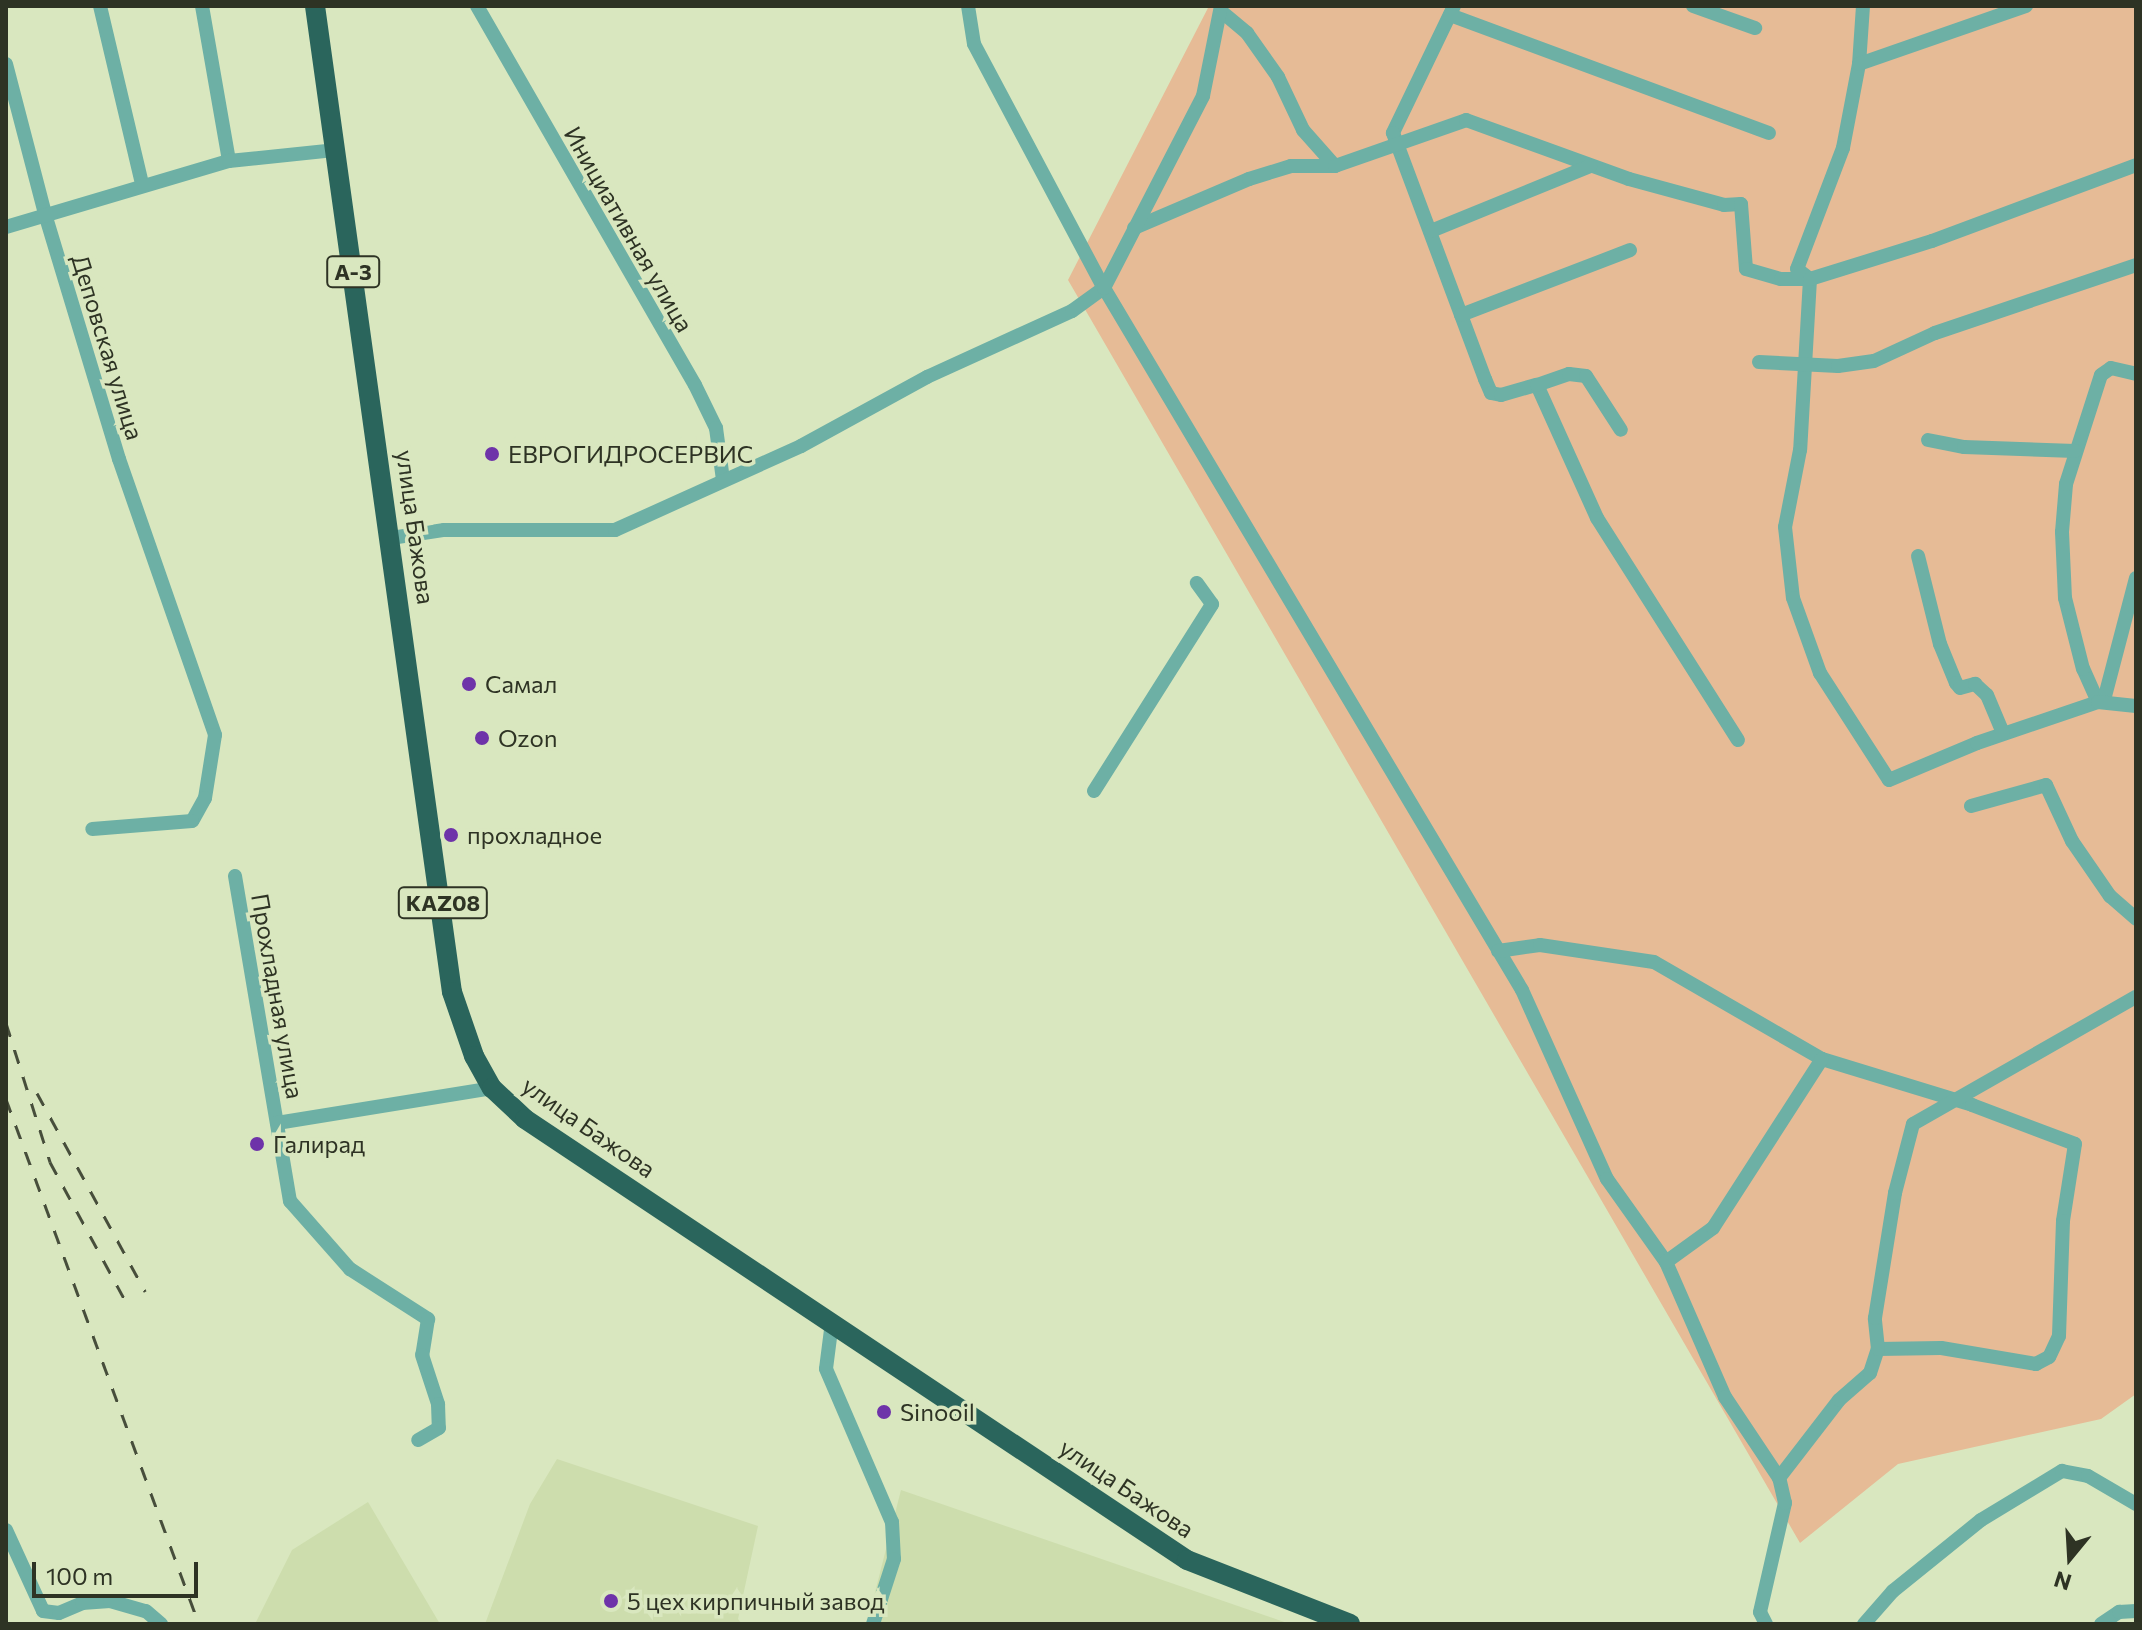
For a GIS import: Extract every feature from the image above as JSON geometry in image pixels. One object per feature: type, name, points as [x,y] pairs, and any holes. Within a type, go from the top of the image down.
[{"type":"highway","name":"улица Бажова","points":[[315,6],[452,992],[474,1056],[492,1088],[525,1119],[1187,1560],[1350,1624]]},
{"type":"street","points":[[100,6],[142,183]]},
{"type":"street","points":[[202,6],[229,161]]},
{"type":"street","name":"Инициативная улица","points":[[477,6],[695,385],[716,428],[723,480]]},
{"type":"street","points":[[968,6],[974,44],[1104,288],[1522,990],[1607,1179],[1666,1262],[1725,1397],[1779,1478],[1785,1503],[1760,1612],[1766,1624]]},
{"type":"street","points":[[1693,6],[1755,28]]},
{"type":"street","points":[[1810,279],[1797,269],[1843,148],[1859,64],[1863,6]]},
{"type":"street","points":[[1859,64],[2026,6]]},
{"type":"street","points":[[391,538],[444,530],[615,530],[1072,311],[1104,288],[1203,96],[1222,9]]},
{"type":"street","points":[[1222,9],[1247,33],[1278,77],[1303,130],[1335,166]]},
{"type":"street","points":[[1621,430],[1586,376],[1569,374],[1501,395],[1491,393],[1395,144],[1395,120],[1430,63],[1452,10],[1769,133]]},
{"type":"street","name":"Деповская улица","points":[[6,64],[45,214],[215,735],[215,759],[205,798],[192,821],[92,829]]},
{"type":"street","points":[[1134,228],[1249,179],[1291,166],[1335,166],[1466,120],[1590,166],[1724,205],[1741,204],[1746,269],[1781,279],[1810,279],[1932,241],[2136,165]]},
{"type":"street","points":[[6,227],[142,183],[229,161],[336,150]]},
{"type":"street","points":[[1431,231],[1590,166]]},
{"type":"street","points":[[1461,315],[1630,250]]},
{"type":"street","points":[[1759,362],[1803,366],[1874,361],[1935,333],[2136,265]]},
{"type":"street","points":[[1810,279],[1800,450],[1785,527],[1793,598],[1820,673],[1889,780],[2003,733],[2101,701],[2136,706]]},
{"type":"street","points":[[2101,701],[2083,669],[2065,598],[2062,532],[2075,451],[2101,375],[2111,368],[2136,374]]},
{"type":"street","points":[[1537,385],[1597,518],[1738,740]]},
{"type":"street","points":[[1928,440],[1964,447],[2075,451]]},
{"type":"street","points":[[1918,556],[1940,644],[1956,683],[1960,688],[1975,684],[1987,695],[2003,733]]},
{"type":"street","points":[[2101,701],[2136,578]]},
{"type":"street","points":[[1094,791],[1212,604],[1197,583]]},
{"type":"street","points":[[1971,806],[2046,785],[2072,841],[2110,896],[2136,919]]},
{"type":"street","name":"Прохладная улица","points":[[235,876],[290,1201],[350,1269],[428,1319],[422,1355],[438,1404],[439,1428],[418,1440]]},
{"type":"street","points":[[1498,951],[1540,945],[1654,962],[1822,1059],[1951,1098],[2075,1144],[2063,1221],[2059,1336],[2049,1357],[2036,1364],[1941,1348],[1878,1349]]},
{"type":"street","points":[[1779,1478],[1839,1400],[1870,1373],[1878,1349],[1875,1318],[1895,1193],[1913,1124],[1951,1098],[2136,997]]},
{"type":"street","points":[[1666,1262],[1713,1228],[1822,1059]]},
{"type":"street","name":"Прохладная улица","points":[[277,1123],[492,1088]]},
{"type":"street","points":[[832,1322],[826,1369],[892,1522],[894,1559],[873,1624]]},
{"type":"street","points":[[1864,1624],[1893,1591],[1981,1520],[2062,1471],[2088,1476],[2136,1504]]},
{"type":"street","points":[[6,1530],[43,1611],[59,1613],[82,1603],[110,1601],[146,1611],[161,1624]]},
{"type":"street","points":[[2101,1624],[2119,1612],[2136,1611]]},
{"type":"shaded area","points":[[1209,6],[2136,6],[2136,1394],[2101,1419],[1898,1464],[1800,1543],[1068,280]]},
{"type":"shaded area","points":[[557,1459],[758,1526],[738,1619],[742,1624],[485,1624],[530,1504]]},
{"type":"shaded area","points":[[901,1490],[1290,1624],[867,1624]]},
{"type":"shaded area","points":[[368,1502],[440,1624],[255,1624],[292,1550]]},
{"type":"railway","points":[[6,1023],[50,1162],[127,1304]]},
{"type":"railway","points":[[37,1093],[145,1291]]},
{"type":"railway","points":[[6,1099],[199,1624]]},
{"type":"place","name":"ЕВРОГИДРОСЕРВИС","points":[[492,454]]},
{"type":"place","name":"Самал","points":[[469,684]]},
{"type":"place","name":"Ozon","points":[[482,738]]},
{"type":"place","name":"прохладное","points":[[451,835]]},
{"type":"place","name":"Галирад","points":[[257,1144]]},
{"type":"place","name":"Sinooil","points":[[884,1412]]},
{"type":"place","name":"5 цех кирпичный завод","points":[[611,1601]]}]
